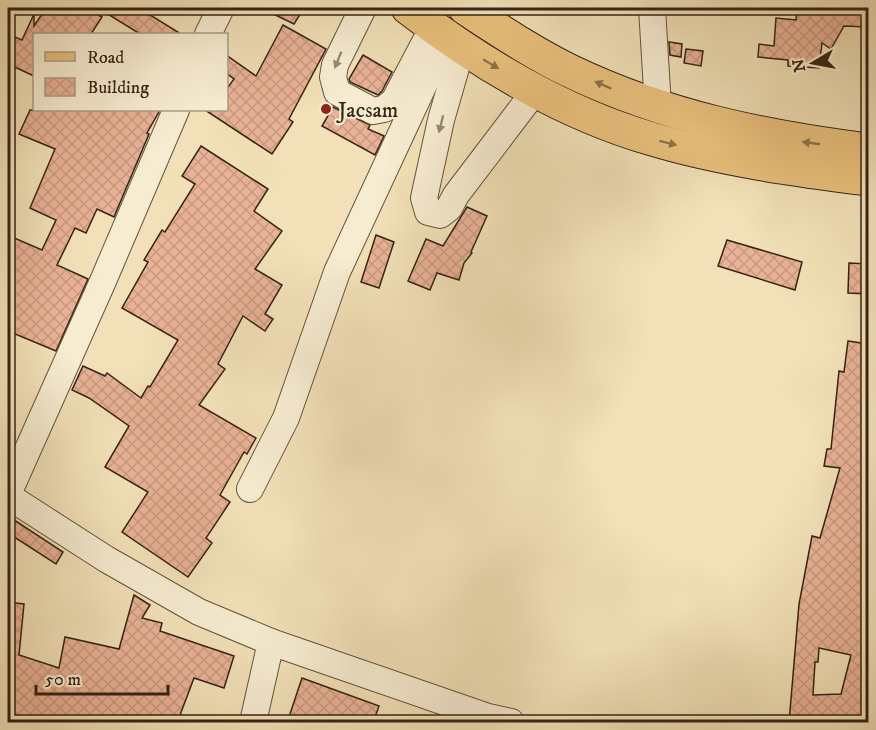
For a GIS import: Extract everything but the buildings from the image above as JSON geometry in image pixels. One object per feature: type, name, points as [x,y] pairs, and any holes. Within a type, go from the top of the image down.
[{"type":"main road","points":[[408,8],[447,37],[535,91],[607,123],[651,139],[762,163],[868,179]]},
{"type":"main road","points":[[465,8],[523,46],[617,92],[658,107],[772,137],[868,150]]},
{"type":"street","points":[[208,33],[220,8]]},
{"type":"street","points":[[363,8],[336,65],[333,77],[337,92],[374,111],[384,109],[394,100],[447,37]]},
{"type":"street","points":[[652,8],[658,107]]},
{"type":"street","points":[[447,37],[441,120],[424,198],[428,212],[440,215],[449,208],[456,195],[535,91]]},
{"type":"street","points":[[250,489],[286,418],[337,272],[447,37]]},
{"type":"street","points":[[176,111],[8,495],[106,559],[199,612],[271,642],[511,723]]},
{"type":"street","points":[[253,723],[271,642]]},
{"type":"place","name":"Jacsam","points":[[326,109]]}]
